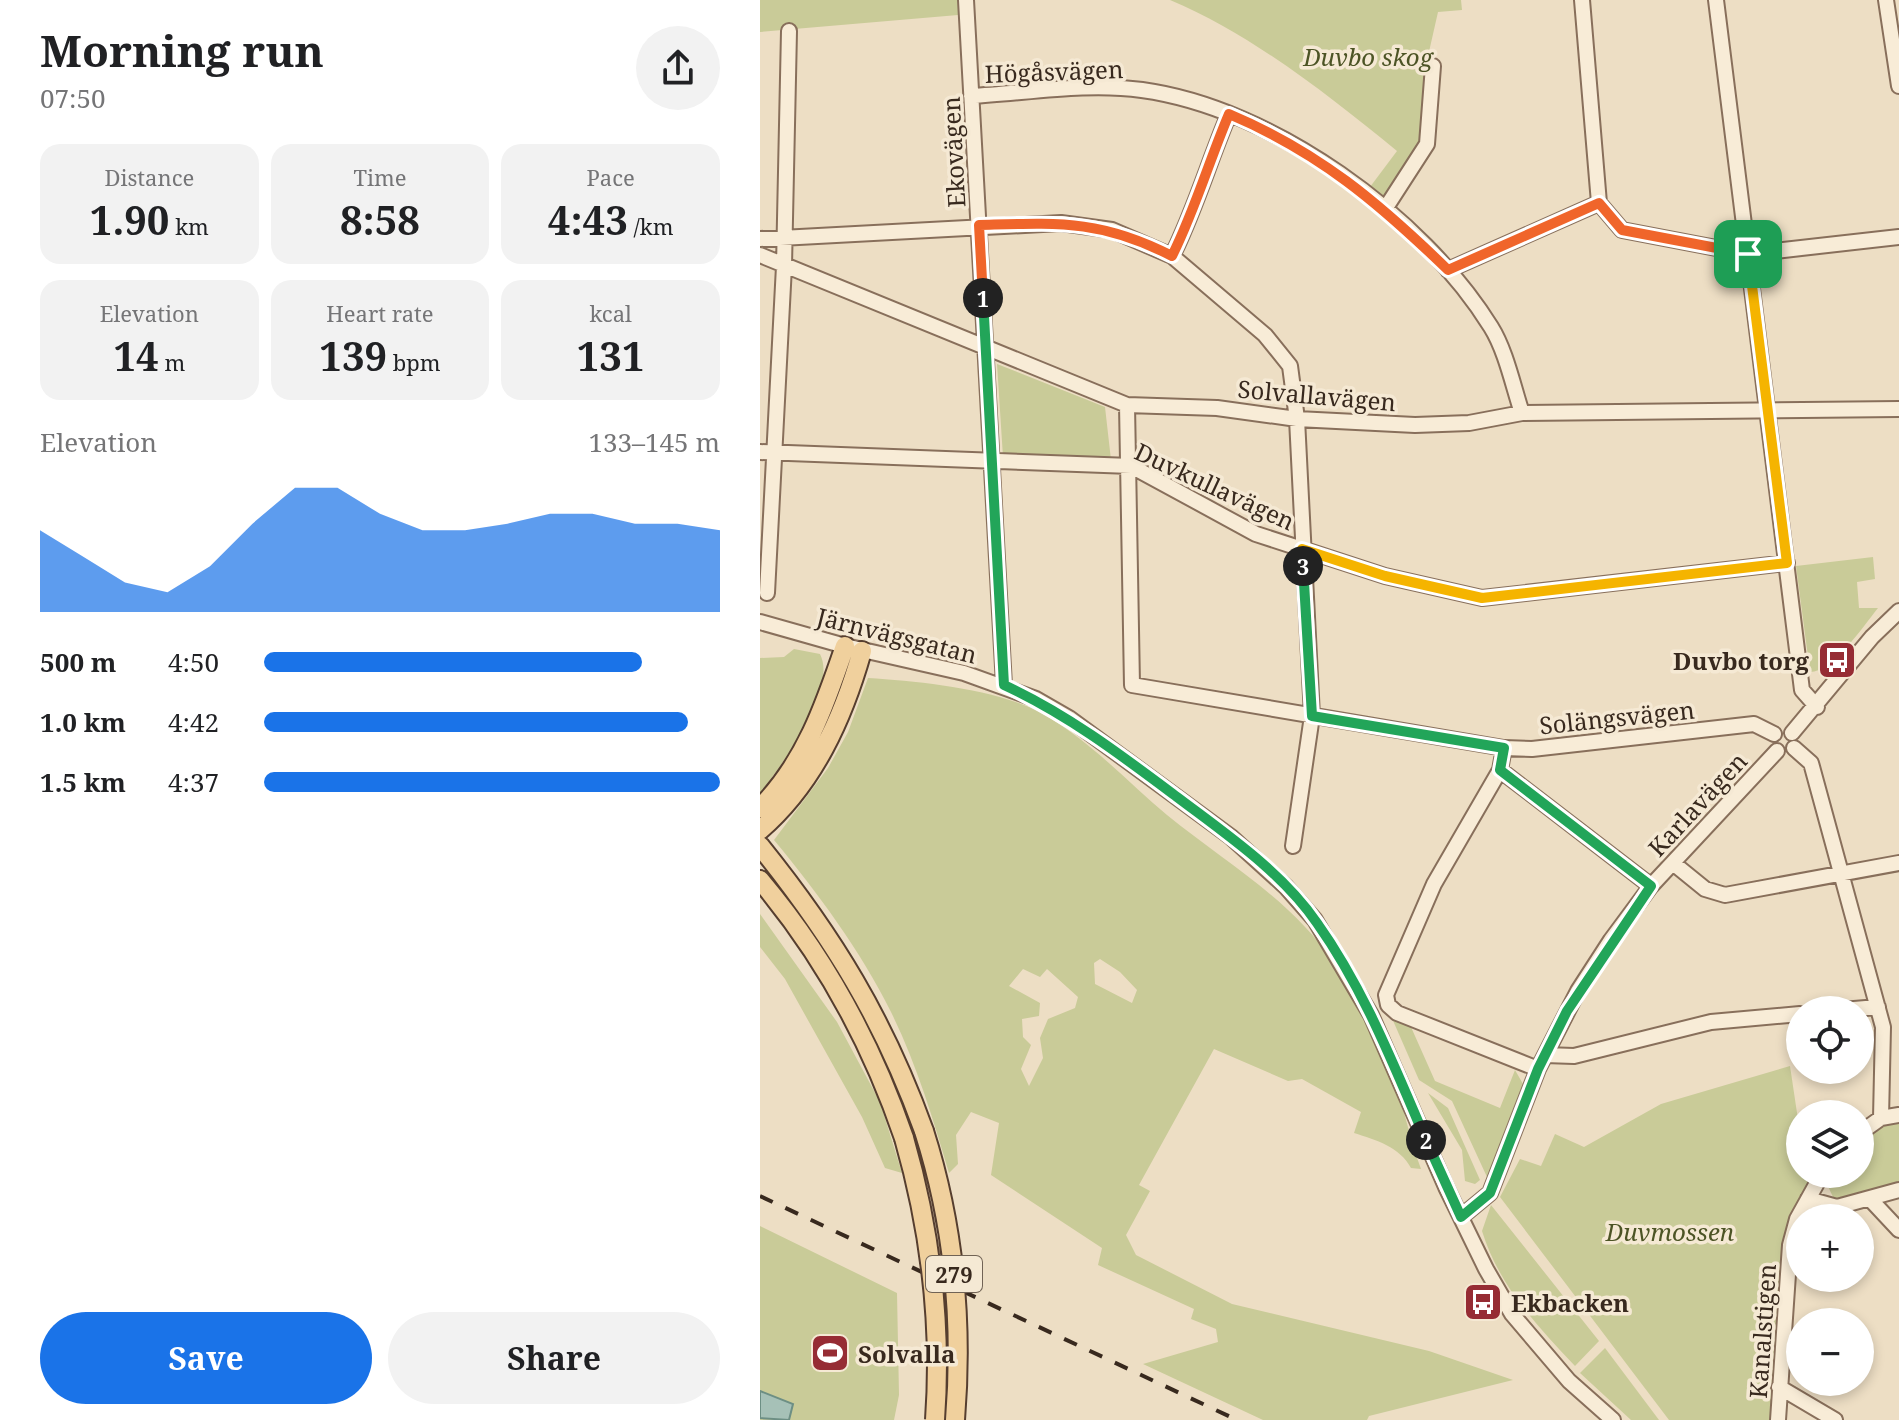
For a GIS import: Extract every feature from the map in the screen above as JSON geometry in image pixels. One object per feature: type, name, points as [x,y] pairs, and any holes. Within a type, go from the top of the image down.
[{"type":"main road","points":[[760,808],[777,790],[811,736],[853,648]]},
{"type":"main road","points":[[760,830],[787,803],[824,749],[853,648]]},
{"type":"main road","name":"279","points":[[760,846],[787,880],[868,999],[890,1044],[924,1131],[941,1193],[955,1287],[959,1347],[955,1420]]},
{"type":"main road","name":"279","points":[[764,884],[830,976],[855,1021],[904,1138],[926,1225],[934,1277],[938,1373],[935,1420]]},
{"type":"street","name":"Ekovägen","points":[[966,0],[1004,685]]},
{"type":"street","points":[[1582,0],[1599,203],[1622,230],[1748,254],[1899,237]]},
{"type":"street","points":[[1716,0],[1802,690],[1817,707]]},
{"type":"street","points":[[1886,0],[1899,86]]},
{"type":"street","points":[[767,593],[767,452],[784,266],[782,238],[789,31]]},
{"type":"street","points":[[1385,209],[1427,144],[1433,66]]},
{"type":"street","name":"Högåsvägen","points":[[971,96],[1126,89],[1162,94],[1229,114],[1303,149],[1385,209],[1448,270],[1493,329],[1522,413]]},
{"type":"street","points":[[1172,256],[1194,212],[1205,171],[1229,114]]},
{"type":"street","points":[[1448,270],[1599,203]]},
{"type":"street","points":[[760,239],[979,225],[1089,225],[1134,238],[1172,256],[1255,326],[1284,355],[1293,380],[1297,419],[1312,716],[1293,846]]},
{"type":"street","name":"Solvallavägen","points":[[760,255],[1127,405],[1217,408],[1297,419],[1415,425],[1469,423],[1522,413],[1899,409]]},
{"type":"street","points":[[1127,405],[1131,466]]},
{"type":"street","name":"Duvkullavägen","points":[[767,452],[1131,466],[1256,534],[1385,576],[1482,598],[1787,563]]},
{"type":"street","name":"Solängsvägen","points":[[1131,466],[1132,685],[1504,748],[1532,749],[1754,724],[1774,734]]},
{"type":"street","points":[[1793,740],[1872,637],[1899,611]]},
{"type":"street","name":"Järnvägsgatan","points":[[760,622],[1004,685],[1069,718],[1231,837],[1315,920],[1371,1015],[1461,1217],[1512,1314],[1569,1381],[1613,1420]]},
{"type":"street","points":[[1774,734],[1784,730],[1811,763],[1883,1027],[1881,1118]]},
{"type":"street","name":"Karlavägen","points":[[1774,734],[1772,741],[1777,751]]},
{"type":"street","name":"Karlavägen","points":[[1777,751],[1787,752],[1793,740]]},
{"type":"street","points":[[1504,748],[1500,770],[1434,884],[1386,995],[1388,1005],[1397,1013],[1538,1069]]},
{"type":"street","name":"Karlavägen","points":[[1461,1217],[1490,1193],[1538,1069],[1578,991],[1651,886],[1777,751]]},
{"type":"street","points":[[1500,770],[1651,886]]},
{"type":"street","points":[[1673,863],[1705,889],[1725,895],[1899,863]]},
{"type":"street","points":[[1874,1007],[1878,1007]]},
{"type":"street","points":[[1545,1055],[1574,1056],[1711,1022],[1786,1015]]},
{"type":"street","points":[[1874,1123],[1881,1118],[1899,1115]]},
{"type":"street","name":"Kanalstigen","points":[[1778,1420],[1790,1245],[1814,1188]]},
{"type":"street","points":[[1808,1199],[1837,1207],[1899,1190]]},
{"type":"street","points":[[1870,1199],[1899,1230]]},
{"type":"street","points":[[1779,1387],[1835,1420]]},
{"type":"green space","points":[[760,0],[958,0],[958,15],[760,32]]},
{"type":"green space","name":"Duvbo skog","points":[[1170,0],[1461,0],[1462,10],[1438,12],[1426,65],[1420,144],[1384,200],[1370,187],[1397,151],[1260,48]]},
{"type":"green space","points":[[997,364],[1105,407],[1111,460],[1003,457]]},
{"type":"green space","points":[[1873,557],[1875,579],[1857,582],[1859,608],[1878,608],[1838,656],[1819,670],[1810,672],[1796,566]]},
{"type":"green space","points":[[794,649],[820,654],[823,669],[821,687],[805,726],[760,793],[760,658],[784,657]]},
{"type":"green space","points":[[868,678],[971,690],[1029,707],[1084,742],[1167,815],[1256,883],[1298,920],[1334,963],[1367,1021],[1398,1093],[1421,1169],[1411,1168],[1401,1155],[1387,1145],[1354,1133],[1361,1112],[1302,1079],[1288,1081],[1214,1049],[1139,1185],[1150,1191],[1126,1235],[1136,1255],[1232,1304],[1429,1351],[1513,1380],[1369,1416],[1367,1420],[1263,1420],[1143,1364],[1218,1342],[1216,1329],[1191,1319],[1194,1309],[1098,1265],[1102,1248],[991,1175],[999,1123],[971,1112],[956,1135],[958,1164],[949,1173],[916,1071],[879,989],[837,923],[774,840],[828,768],[848,732]],"holes":[[[1100,959],[1120,972],[1137,990],[1132,1003],[1095,984],[1094,963]],[[1023,969],[1040,977],[1047,969],[1078,997],[1075,1008],[1048,1019],[1040,1038],[1043,1058],[1029,1086],[1021,1069],[1031,1045],[1023,1037],[1022,1019],[1039,1016],[1040,1003],[1009,986]]]},
{"type":"green space","points":[[760,914],[837,1022],[880,1102],[902,1173],[885,1168],[862,1117],[785,979],[760,947]]},
{"type":"green space","points":[[1391,1016],[1411,1027],[1435,1081],[1500,1108],[1515,1070],[1523,1084],[1487,1177],[1452,1101],[1419,1080]]},
{"type":"green space","name":"Duvmossen","points":[[1786,1067],[1786,1084],[1793,1084],[1795,1100],[1786,1100],[1786,1188],[1809,1188],[1803,1204],[1786,1204],[1786,1244],[1782,1254],[1770,1420],[1669,1420],[1500,1197],[1520,1159],[1541,1166],[1555,1134],[1584,1147],[1661,1104]]},
{"type":"green space","points":[[1428,1093],[1448,1108],[1480,1180],[1475,1184],[1465,1181],[1462,1150]]},
{"type":"green space","points":[[1899,1122],[1899,1181],[1842,1200],[1833,1197],[1829,1188],[1874,1188],[1875,1128]]},
{"type":"green space","points":[[1491,1205],[1599,1341],[1575,1366],[1533,1320],[1498,1270],[1482,1231]]},
{"type":"green space","name":"Solvalla","points":[[760,1226],[897,1293],[899,1395],[894,1420],[760,1420]]},
{"type":"green space","points":[[1605,1348],[1659,1420],[1631,1420],[1580,1373]]},
{"type":"shaded area","points":[[760,1391],[793,1404],[789,1420],[760,1418]]},
{"type":"railway","points":[[760,1196],[1237,1420]]},
{"type":"place","name":"Duvbo torg","points":[[1837,660]]},
{"type":"place","name":"Ekbacken","points":[[1483,1302]]},
{"type":"place","name":"Solvalla","points":[[830,1353]]},
{"type":"route","points":[[1229,114],[1275,133],[1329,166],[1385,209],[1448,270],[1599,203],[1622,230],[1748,254],[1787,563],[1482,598],[1385,576],[1302,549],[1312,716],[1504,748],[1500,770],[1651,886],[1611,940],[1567,1011],[1538,1069],[1490,1193],[1461,1217],[1371,1015],[1342,961],[1315,920],[1286,887],[1231,837],[1069,718],[1004,685],[979,225],[1089,225],[1134,238],[1172,256],[1194,212],[1205,171],[1229,114]]}]
